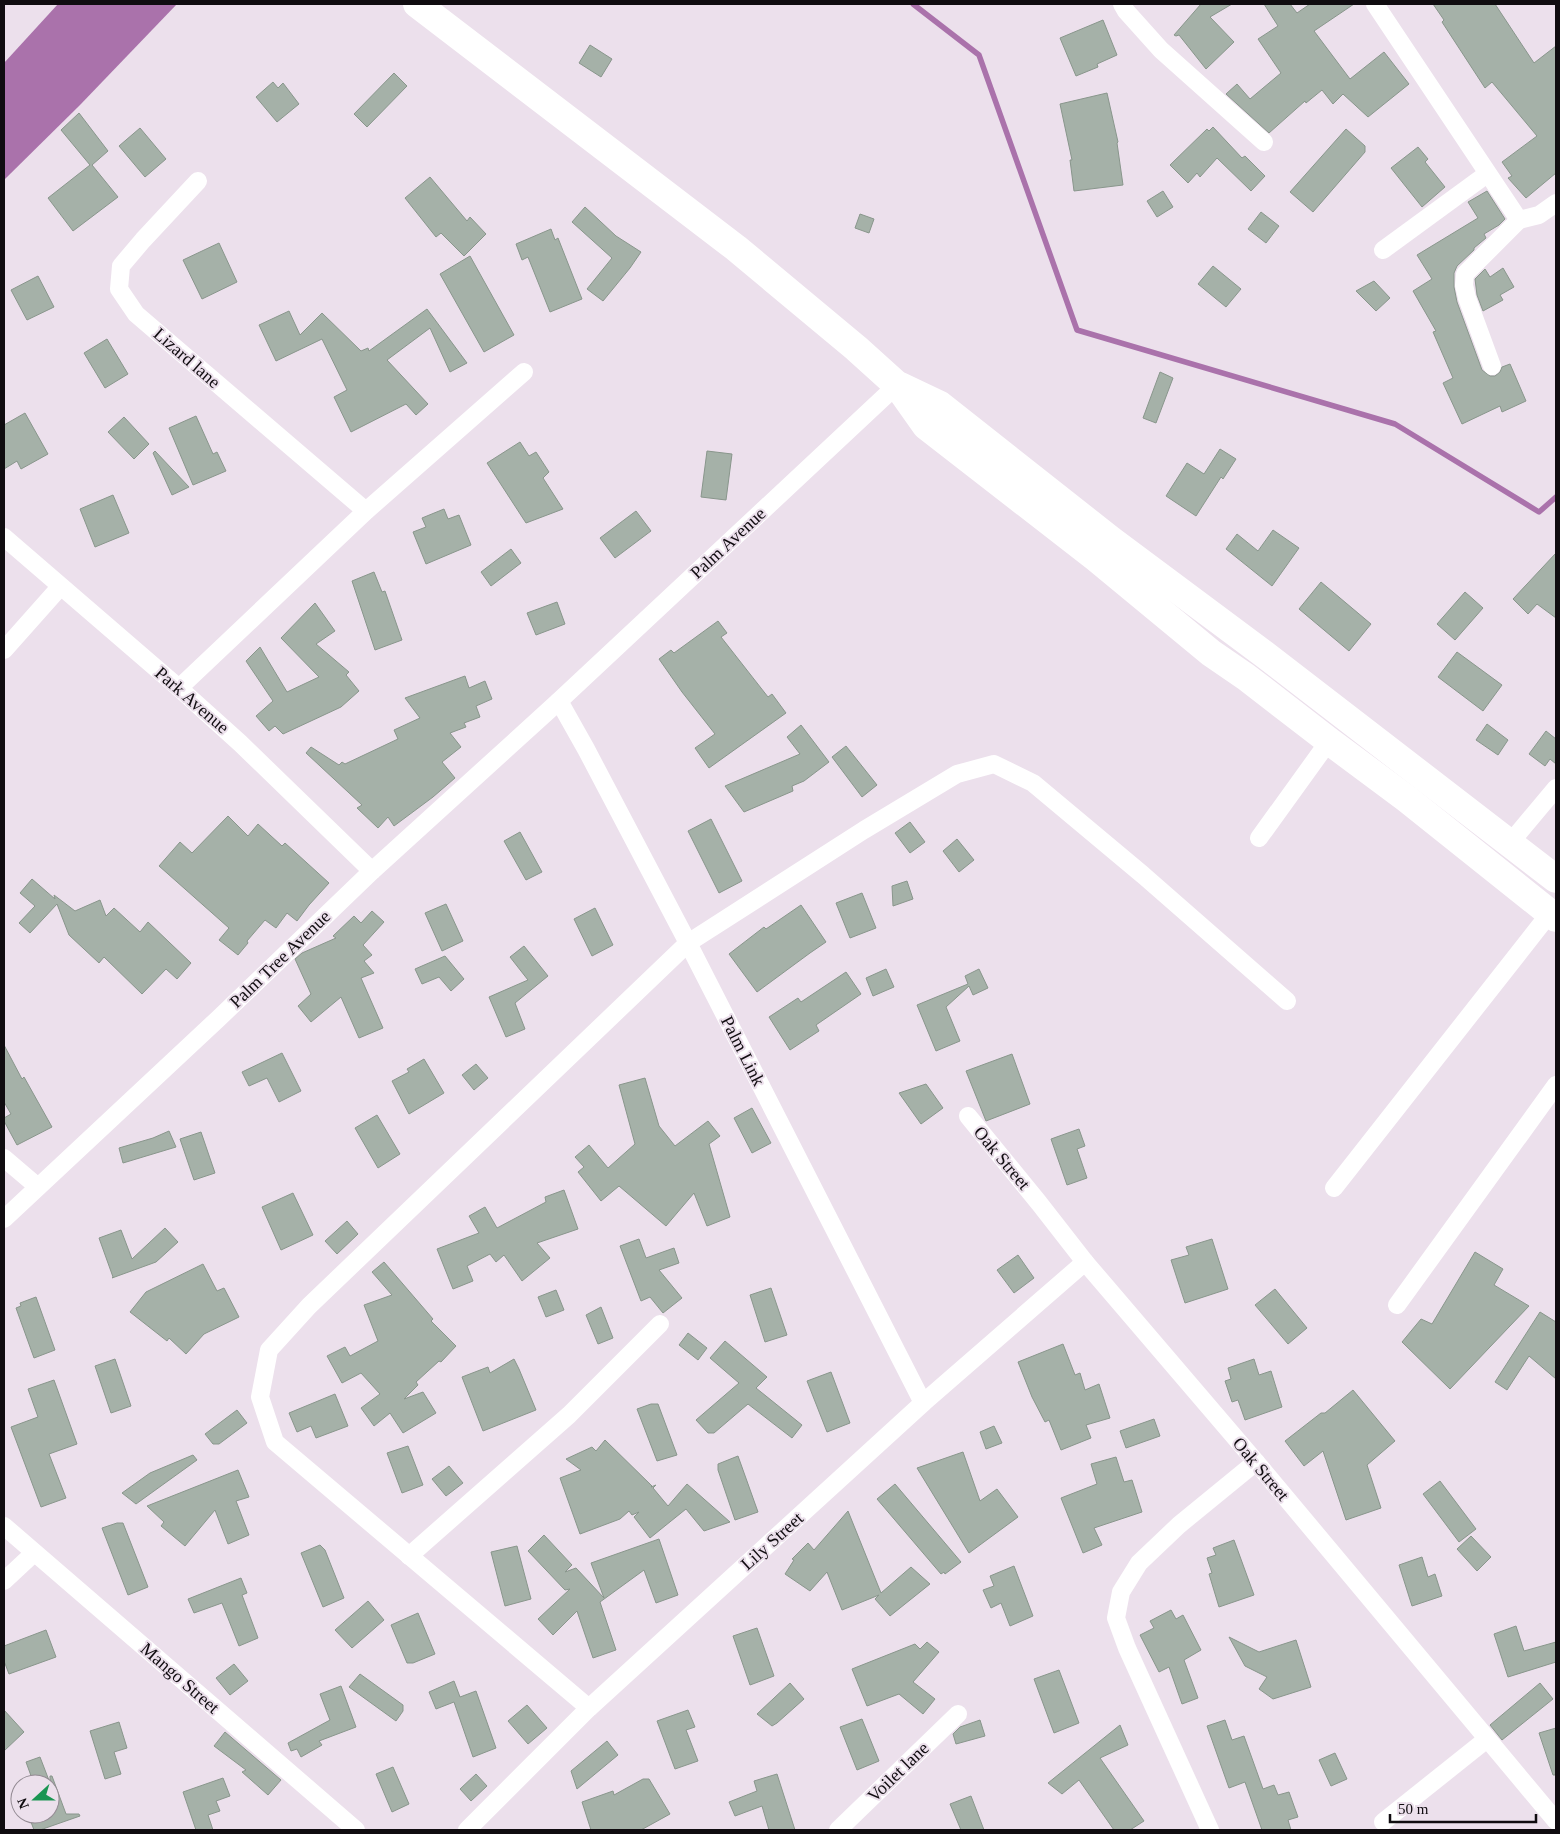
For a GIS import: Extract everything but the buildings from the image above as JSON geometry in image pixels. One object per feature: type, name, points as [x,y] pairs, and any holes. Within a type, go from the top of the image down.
[{"type":"main road","points":[[417,4],[736,248],[856,348],[897,385],[926,426],[1096,558],[1211,652],[1415,805],[1553,916]]},
{"type":"main road","points":[[897,385],[940,405],[1110,540],[1271,660],[1556,879]]},
{"type":"street","points":[[1122,4],[1161,50],[1264,142]]},
{"type":"street","points":[[1375,4],[1520,220]]},
{"type":"street","points":[[1383,250],[1488,174]]},
{"type":"street","name":"Lizard lane","points":[[198,181],[142,240],[121,266],[118,289],[136,314],[366,511]]},
{"type":"street","points":[[1492,366],[1467,298],[1464,285],[1466,274],[1520,220],[1539,215],[1556,203]]},
{"type":"street","points":[[179,688],[366,511],[524,372]]},
{"type":"street","name":"Palm Avenue","points":[[559,701],[897,385]]},
{"type":"street","name":"Park Avenue","points":[[4,537],[240,742],[372,871]]},
{"type":"street","points":[[4,650],[60,587]]},
{"type":"street","name":"Palm Tree Avenue","points":[[4,1220],[372,871],[559,701]]},
{"type":"street","name":"Palm Link","points":[[559,701],[688,943],[923,1403]]},
{"type":"street","points":[[1259,838],[1329,741]]},
{"type":"street","points":[[589,1708],[275,1442],[260,1397],[269,1350],[309,1306],[688,943],[864,830],[957,774],[994,764],[1033,783],[1143,875],[1287,1001]]},
{"type":"street","points":[[1510,843],[1556,788]]},
{"type":"street","points":[[1334,1188],[1553,916]]},
{"type":"street","points":[[1397,1305],[1556,1085]]},
{"type":"street","name":"Oak Street","points":[[968,1116],[1040,1203],[1085,1262],[1256,1462],[1556,1821]]},
{"type":"street","points":[[4,1158],[38,1188]]},
{"type":"street","name":"Lily Street","points":[[467,1830],[589,1708],[923,1403],[1085,1262]]},
{"type":"street","points":[[409,1556],[563,1421],[660,1324]]},
{"type":"street","points":[[1210,1830],[1126,1648],[1116,1618],[1122,1592],[1139,1563],[1179,1525],[1256,1462]]},
{"type":"street","name":"Mango Street","points":[[4,1526],[356,1830]]},
{"type":"street","points":[[4,1581],[34,1553]]},
{"type":"street","name":"Voilet lane","points":[[838,1830],[958,1714]]},
{"type":"street","points":[[1383,1822],[1487,1739]]},
{"type":"shaded area","points":[[58,4],[177,4],[80,105],[4,180],[4,63]]},
{"type":"waterway","points":[[913,4],[979,55],[1077,330],[1395,424],[1539,512],[1556,497]]}]
